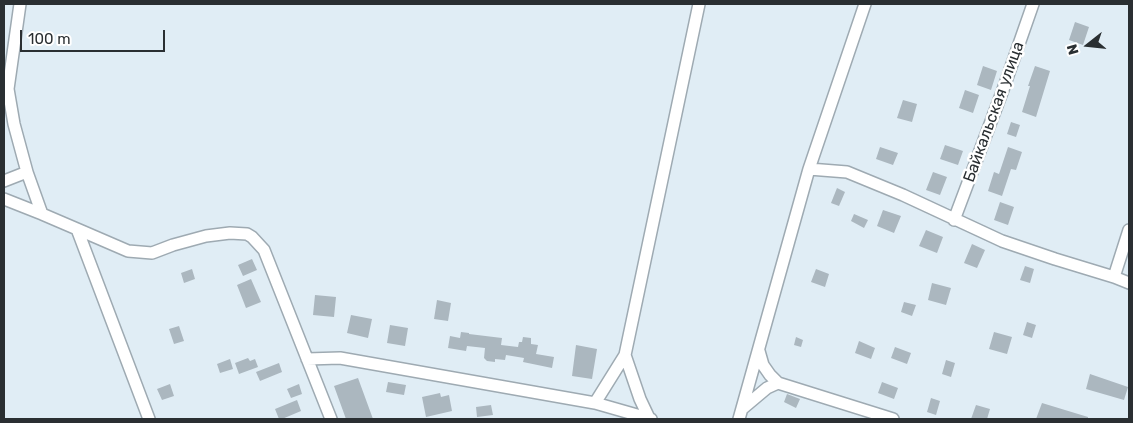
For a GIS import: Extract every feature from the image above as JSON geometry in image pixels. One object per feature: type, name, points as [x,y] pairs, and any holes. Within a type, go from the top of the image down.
[{"type":"street","points":[[20,4],[8,89],[14,124],[27,172],[42,214]]},
{"type":"street","points":[[595,403],[625,355],[699,4]]},
{"type":"street","points":[[740,414],[809,168],[865,4]]},
{"type":"street","name":"Байкальская улица","points":[[954,220],[1033,4]]},
{"type":"street","points":[[809,168],[847,172],[903,195],[1002,241],[1129,283]]},
{"type":"street","points":[[4,181],[27,172]]},
{"type":"street","points":[[4,199],[128,251],[152,253],[206,236],[230,233],[247,234],[252,237],[264,250],[331,419]]},
{"type":"street","points":[[77,229],[149,419]]},
{"type":"street","points":[[1114,277],[1129,230]]},
{"type":"street","points":[[759,348],[763,365],[778,383],[892,419]]},
{"type":"street","points":[[625,355],[640,399],[650,419]]},
{"type":"street","points":[[307,359],[340,358],[595,403],[650,419]]},
{"type":"street","points":[[740,414],[768,388],[778,383]]},
{"type":"building","points":[[1075,22],[1089,27],[1083,45],[1069,40]]},
{"type":"building","points":[[983,66],[997,71],[991,90],[977,85]]},
{"type":"building","points":[[1035,66],[1050,71],[1036,117],[1022,112]]},
{"type":"building","points":[[965,90],[979,95],[973,113],[959,108]]},
{"type":"building","points":[[903,100],[917,104],[912,122],[897,118]]},
{"type":"building","points":[[1011,122],[1020,125],[1016,137],[1007,134]]},
{"type":"building","points":[[945,145],[963,151],[958,165],[940,159]]},
{"type":"building","points":[[880,147],[898,153],[893,165],[876,159]]},
{"type":"building","points":[[1008,147],[1022,152],[1016,170],[1011,169],[1002,196],[988,191],[994,172],[999,174]]},
{"type":"building","points":[[933,172],[947,177],[940,195],[926,190]]},
{"type":"building","points":[[837,188],[845,192],[839,206],[831,203]]},
{"type":"building","points":[[1000,202],[1014,207],[1008,225],[994,220]]},
{"type":"building","points":[[883,210],[901,216],[894,233],[877,226]]},
{"type":"building","points":[[854,214],[868,220],[864,228],[851,221]]},
{"type":"building","points":[[926,230],[943,237],[937,253],[919,246]]},
{"type":"building","points":[[972,244],[985,250],[977,268],[964,263]]},
{"type":"building","points":[[252,259],[257,270],[243,276],[238,265]]},
{"type":"building","points":[[1025,266],[1034,269],[1030,283],[1020,280]]},
{"type":"building","points":[[192,269],[195,279],[184,283],[181,273]]},
{"type":"building","points":[[816,269],[829,274],[825,287],[811,282]]},
{"type":"building","points":[[251,279],[261,302],[246,308],[237,285]]},
{"type":"building","points":[[932,283],[951,288],[946,305],[928,300]]},
{"type":"building","points":[[315,295],[336,297],[334,317],[313,315]]},
{"type":"building","points":[[437,300],[451,303],[448,321],[434,319]]},
{"type":"building","points":[[904,302],[916,305],[912,316],[901,312]]},
{"type":"building","points":[[351,315],[372,319],[368,338],[347,333]]},
{"type":"building","points":[[1027,322],[1036,325],[1032,338],[1023,335]]},
{"type":"building","points":[[390,325],[408,328],[405,346],[387,343]]},
{"type":"building","points":[[179,326],[184,341],[174,344],[169,329]]},
{"type":"building","points":[[461,332],[502,338],[501,345],[518,347],[523,337],[531,338],[531,344],[538,345],[536,354],[554,357],[552,368],[523,362],[524,358],[506,355],[505,360],[495,359],[495,362],[487,361],[484,358],[485,348],[467,346],[466,351],[448,348],[450,336],[460,338]]},
{"type":"building","points":[[994,332],[1012,337],[1007,354],[989,349]]},
{"type":"building","points":[[796,337],[803,340],[801,347],[794,345]]},
{"type":"building","points":[[859,341],[875,348],[871,359],[855,353]]},
{"type":"building","points":[[576,345],[597,349],[592,379],[572,376]]},
{"type":"building","points":[[895,347],[911,353],[907,364],[891,358]]},
{"type":"building","points":[[248,358],[250,361],[255,359],[258,367],[239,374],[235,363]]},
{"type":"building","points":[[230,359],[233,369],[220,373],[217,364]]},
{"type":"building","points":[[946,360],[955,363],[951,377],[942,374]]},
{"type":"building","points":[[279,363],[282,372],[260,381],[256,372]]},
{"type":"building","points":[[1090,374],[1128,387],[1124,400],[1086,389]]},
{"type":"building","points":[[358,378],[373,419],[346,419],[334,386]]},
{"type":"building","points":[[388,382],[406,385],[404,395],[386,392]]},
{"type":"building","points":[[882,382],[898,388],[894,399],[878,393]]},
{"type":"building","points":[[170,384],[174,396],[162,400],[157,389]]},
{"type":"building","points":[[299,384],[302,394],[291,398],[287,389]]},
{"type":"building","points":[[440,393],[441,397],[449,395],[452,411],[426,417],[422,397]]},
{"type":"building","points":[[787,394],[800,399],[796,408],[784,402]]},
{"type":"building","points":[[931,398],[940,401],[936,415],[927,412]]},
{"type":"building","points":[[297,400],[301,411],[279,419],[275,409]]},
{"type":"building","points":[[1042,403],[1088,417],[1088,419],[1036,419]]},
{"type":"building","points":[[491,405],[493,415],[477,417],[476,407]]},
{"type":"building","points":[[976,405],[990,409],[987,419],[971,419]]}]
